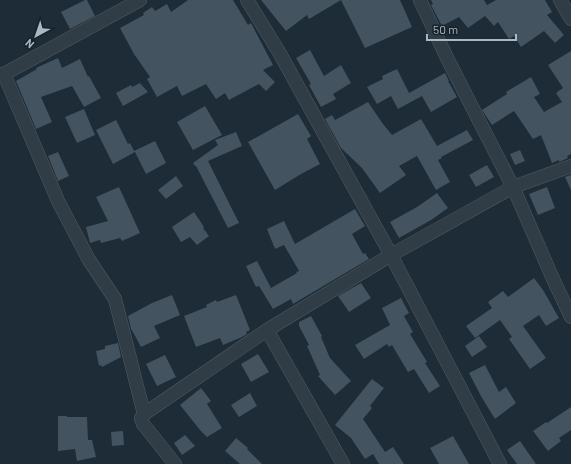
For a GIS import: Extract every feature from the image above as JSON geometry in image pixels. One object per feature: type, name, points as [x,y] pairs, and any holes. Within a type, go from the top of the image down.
[{"type":"street","points":[[140,0],[2,74],[58,201],[89,260],[115,299],[144,414]]},
{"type":"street","points":[[247,0],[279,52],[391,255],[500,464]]},
{"type":"street","points":[[420,0],[513,187],[571,317]]},
{"type":"street","points":[[560,0],[571,19]]},
{"type":"street","points":[[175,464],[143,424],[141,418],[144,414],[267,330],[391,255],[513,187],[571,166]]},
{"type":"street","points":[[267,330],[344,464]]},
{"type":"building","points":[[87,0],[95,16],[70,29],[61,12]]},
{"type":"building","points":[[188,0],[233,0],[248,25],[251,23],[273,65],[263,70],[275,82],[266,91],[259,84],[229,100],[225,93],[216,99],[206,84],[182,96],[177,86],[157,97],[147,79],[150,77],[134,54],[120,28],[144,15],[143,13],[152,7],[155,11],[167,4],[171,12]]},
{"type":"building","points":[[261,0],[341,0],[309,19],[307,15],[286,31]]},
{"type":"building","points":[[341,0],[400,0],[412,27],[365,48]]},
{"type":"building","points":[[431,0],[484,0],[487,5],[496,0],[545,0],[552,12],[547,15],[564,35],[555,43],[544,31],[521,47],[514,36],[509,39],[498,22],[494,26],[485,16],[468,28],[459,17],[442,26],[431,5],[433,4]]},
{"type":"building","points":[[310,50],[324,76],[341,65],[351,83],[333,94],[336,99],[321,107],[309,85],[311,84],[296,58]]},
{"type":"building","points":[[571,51],[571,154],[567,156],[568,158],[552,163],[541,135],[533,139],[514,111],[492,125],[482,110],[507,94],[506,92],[531,77],[540,94],[534,97],[544,112],[562,102],[556,93],[563,88],[548,65]]},
{"type":"building","points":[[58,58],[62,68],[80,59],[88,77],[89,76],[101,98],[84,107],[72,86],[41,97],[52,122],[36,129],[16,81],[37,69],[36,68]]},
{"type":"building","points":[[397,69],[409,93],[445,73],[457,97],[431,112],[422,96],[398,109],[391,96],[377,104],[367,87],[383,79],[382,76]]},
{"type":"building","points":[[140,83],[148,92],[123,106],[116,93],[131,85],[132,87]]},
{"type":"building","points":[[368,102],[392,135],[421,119],[437,146],[467,130],[473,140],[438,160],[450,182],[436,190],[417,156],[399,166],[406,175],[380,193],[362,168],[341,148],[325,119],[332,115],[335,120]]},
{"type":"building","points":[[205,106],[222,135],[193,150],[177,122]]},
{"type":"building","points":[[84,109],[95,135],[77,143],[65,117]]},
{"type":"building","points":[[298,114],[311,136],[307,139],[320,164],[275,190],[248,142]]},
{"type":"building","points":[[116,120],[128,144],[130,143],[134,151],[155,141],[166,163],[146,174],[135,152],[113,164],[96,130]]},
{"type":"building","points":[[236,132],[242,146],[208,161],[239,223],[228,228],[196,166],[193,163],[218,145],[215,140]]},
{"type":"building","points":[[520,150],[525,161],[515,165],[510,154]]},
{"type":"building","points":[[58,152],[69,176],[58,181],[48,156]]},
{"type":"building","points":[[487,165],[494,177],[476,187],[469,175]]},
{"type":"building","points":[[571,175],[571,190],[565,177]]},
{"type":"building","points":[[176,176],[183,186],[166,199],[158,190]]},
{"type":"building","points":[[119,187],[140,233],[122,241],[120,238],[101,243],[100,240],[90,243],[86,227],[108,221],[96,197]]},
{"type":"building","points":[[547,187],[555,208],[538,215],[529,194]]},
{"type":"building","points":[[437,193],[448,208],[431,220],[399,238],[390,222],[417,207]]},
{"type":"building","points":[[355,209],[365,226],[352,234],[363,254],[365,253],[369,259],[293,304],[291,299],[273,309],[259,286],[256,287],[246,266],[257,261],[271,288],[299,271],[284,245],[275,249],[267,229],[284,221],[295,244]]},
{"type":"building","points":[[194,212],[209,236],[197,245],[190,237],[181,242],[172,227]]},
{"type":"building","points":[[534,278],[543,290],[559,318],[546,326],[539,315],[523,326],[546,358],[530,369],[509,339],[512,337],[500,320],[475,338],[466,326],[492,308],[488,302],[503,291],[508,297]]},
{"type":"building","points":[[361,283],[371,298],[349,312],[338,296]]},
{"type":"building","points":[[172,295],[180,315],[154,326],[160,338],[141,347],[131,329],[128,316],[152,303]]},
{"type":"building","points":[[236,295],[250,330],[246,332],[247,334],[223,345],[220,338],[196,347],[184,316],[207,307],[206,305],[216,300],[217,302]]},
{"type":"building","points":[[401,298],[409,313],[404,316],[413,332],[410,334],[427,362],[425,363],[440,386],[429,393],[414,369],[408,372],[392,345],[389,347],[387,344],[364,359],[355,345],[390,325],[382,308]]},
{"type":"building","points":[[311,316],[322,336],[321,337],[330,358],[351,381],[335,395],[318,376],[320,375],[307,346],[309,345],[299,326],[299,322]]},
{"type":"building","points":[[479,336],[487,347],[472,357],[465,346]]},
{"type":"building","points":[[118,343],[121,357],[102,367],[101,365],[99,366],[96,351],[105,349],[105,346]]},
{"type":"building","points":[[258,354],[269,372],[251,382],[241,364]]},
{"type":"building","points":[[165,355],[176,377],[157,386],[146,364]]},
{"type":"building","points":[[485,365],[499,392],[506,387],[516,403],[495,419],[469,373]]},
{"type":"building","points":[[372,379],[384,388],[370,406],[372,408],[363,419],[385,452],[393,447],[404,464],[379,464],[373,454],[365,459],[351,438],[335,425]]},
{"type":"building","points":[[201,388],[211,401],[207,404],[222,428],[207,437],[180,405]]},
{"type":"building","points":[[250,393],[257,406],[239,417],[231,405]]},
{"type":"building","points":[[571,407],[571,430],[559,438],[561,441],[548,451],[533,431]]},
{"type":"building","points":[[58,416],[87,417],[88,440],[92,440],[96,457],[77,461],[75,449],[58,451]]},
{"type":"building","points":[[123,431],[124,445],[112,446],[111,432]]},
{"type":"building","points":[[185,435],[195,446],[182,455],[174,443]]},
{"type":"building","points":[[453,436],[469,464],[439,464],[430,448]]},
{"type":"building","points":[[236,438],[248,448],[247,449],[262,464],[240,464],[225,451]]},
{"type":"building","points":[[520,441],[536,464],[517,464],[507,450]]}]
